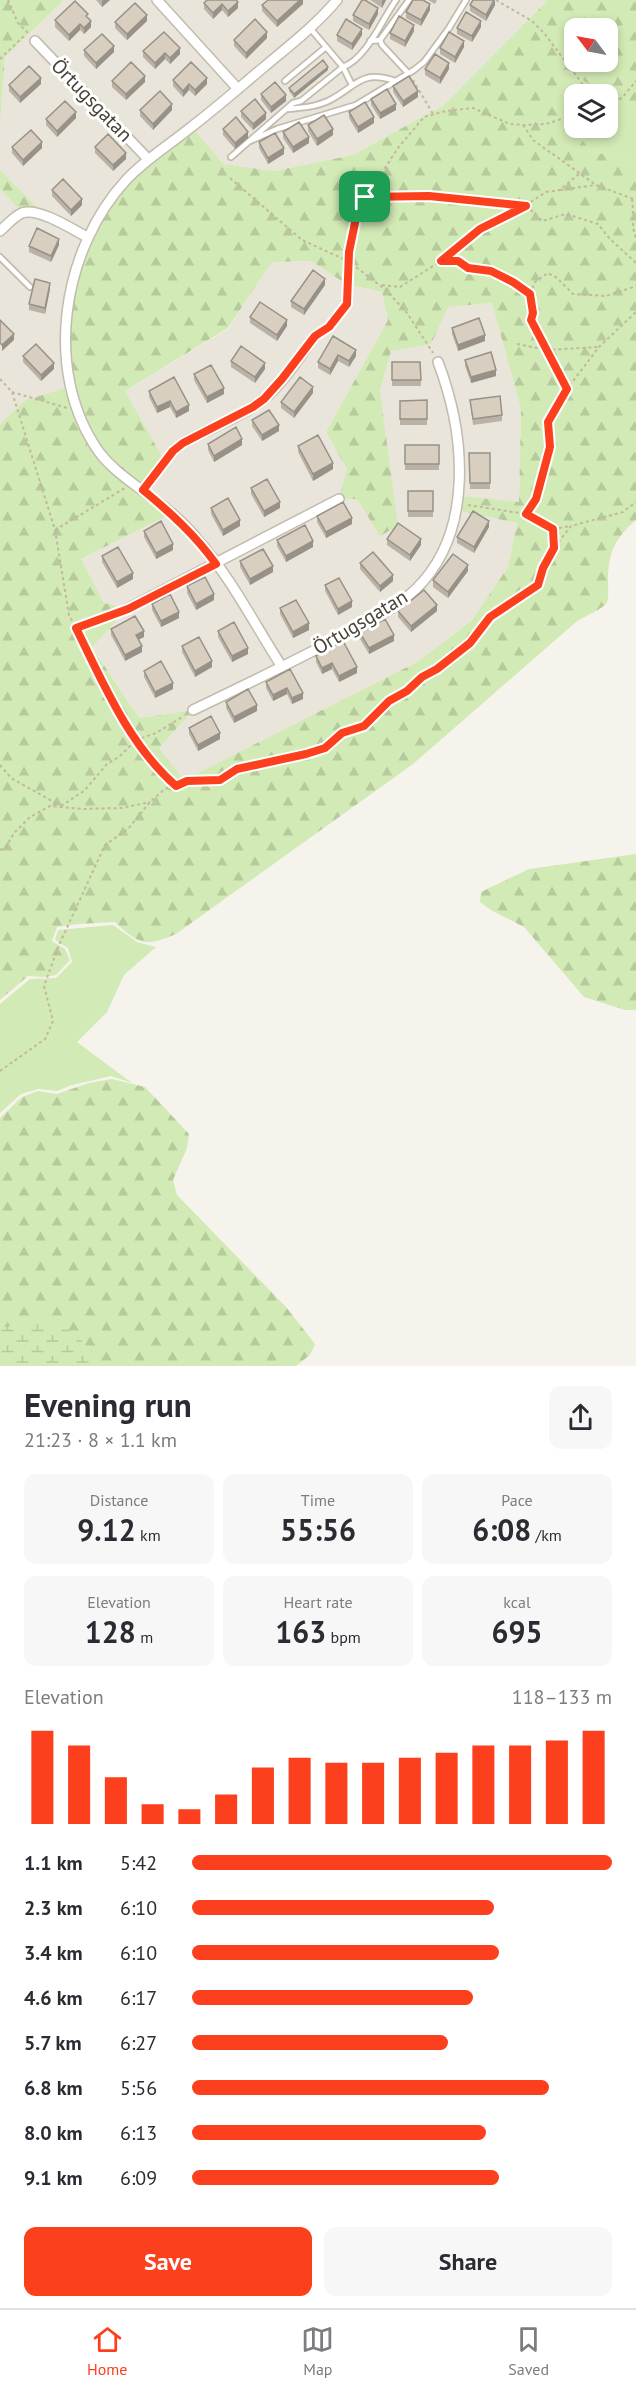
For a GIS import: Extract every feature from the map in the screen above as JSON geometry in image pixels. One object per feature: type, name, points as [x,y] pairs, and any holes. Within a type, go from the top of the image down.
[{"type":"street","points":[[157,0],[238,89]]},
{"type":"street","points":[[322,0],[330,8]]},
{"type":"street","name":"Örtugsgatan","points":[[282,667],[197,538],[172,513],[114,469],[99,452],[70,387],[65,327],[76,269],[87,237],[126,180],[148,159],[192,127],[310,28],[337,0]]},
{"type":"street","name":"Örtugsgatan","points":[[30,36],[148,159]]},
{"type":"street","points":[[0,231],[14,218],[23,213],[33,212],[87,237]]},
{"type":"street","points":[[143,490],[173,451],[183,443],[264,399],[315,336]]},
{"type":"street","name":"Örtugsgatan","points":[[193,710],[282,667],[396,606],[417,588],[441,556],[453,531],[457,503],[458,439],[449,390],[438,362]]},
{"type":"street","points":[[128,609],[339,499]]},
{"type":"lane","points":[[231,157],[293,103],[301,101],[343,67],[352,64],[370,41],[396,0]]},
{"type":"lane","points":[[370,41],[380,40],[409,0]]},
{"type":"lane","points":[[250,141],[277,129],[349,108],[408,73],[424,62],[466,0]]},
{"type":"lane","points":[[310,28],[343,67],[352,86]]},
{"type":"lane","points":[[380,40],[408,73]]},
{"type":"lane","points":[[285,81],[326,47]]},
{"type":"lane","points":[[286,109],[326,102],[363,78],[384,77],[395,81]]},
{"type":"lane","points":[[0,257],[30,286]]},
{"type":"path","points":[[0,59],[30,36],[18,23],[8,0]]},
{"type":"path","points":[[496,0],[532,21],[544,33],[582,84]]},
{"type":"path","points":[[408,73],[433,114]]},
{"type":"path","points":[[618,100],[636,81]]},
{"type":"path","points":[[315,336],[329,327],[347,304],[348,261],[356,218],[365,197],[412,130],[424,117],[473,108],[510,124],[546,124],[564,118]]},
{"type":"path","points":[[523,124],[533,140],[579,174],[596,185],[634,200],[636,238]]},
{"type":"path","points":[[560,190],[579,174]]},
{"type":"path","points":[[230,178],[302,240],[348,261],[379,284],[403,307],[438,362]]},
{"type":"path","points":[[379,284],[400,287],[441,261],[480,229],[526,206],[546,192],[596,185]]},
{"type":"path","points":[[365,197],[429,196],[526,206],[542,221],[566,214],[598,224],[609,238],[636,263]]},
{"type":"path","points":[[441,261],[458,261],[468,268],[491,271],[530,294]]},
{"type":"path","points":[[567,389],[531,320],[533,313],[530,294],[535,282],[548,273],[557,278],[573,294],[606,296],[636,286]]},
{"type":"path","points":[[526,514],[536,499],[550,447],[548,422],[567,389],[599,347],[636,312]]},
{"type":"path","points":[[517,344],[547,350],[599,347]]},
{"type":"path","points":[[0,379],[12,392],[55,530],[69,615],[136,740],[156,769],[176,786]]},
{"type":"path","points":[[12,392],[79,411]]},
{"type":"path","points":[[55,530],[133,483]]},
{"type":"path","points":[[457,503],[526,514],[553,529],[623,512],[636,502]]},
{"type":"path","points":[[0,1071],[45,1039],[53,1021],[44,986],[59,945],[105,845],[128,830],[150,802],[165,789],[187,781],[220,780],[237,769],[325,748],[342,733],[364,726],[389,701],[407,691],[422,677],[437,669],[470,643],[490,617],[538,585],[543,568],[554,548],[571,526]]},
{"type":"path","points":[[553,529],[554,548]]},
{"type":"path","points":[[76,628],[128,609]]},
{"type":"path","points":[[61,806],[84,791],[107,764],[136,740],[156,733],[193,710]]},
{"type":"path","points":[[0,765],[11,778],[61,806]]},
{"type":"path","points":[[0,850],[6,848],[14,833],[30,817],[50,806],[83,809],[122,808],[150,802]]},
{"type":"shaded area","points":[[64,0],[548,0],[444,105],[353,155],[274,171],[222,164],[192,127],[71,388],[25,400],[0,424],[0,189],[23,213],[46,216],[0,170],[0,125],[5,57]]},
{"type":"shaded area","points":[[311,261],[346,284],[382,292],[388,320],[326,432],[347,469],[357,499],[397,525],[380,391],[391,350],[431,343],[448,307],[492,303],[521,409],[519,503],[458,496],[457,510],[517,523],[508,567],[472,620],[419,661],[184,780],[159,748],[192,710],[139,718],[92,646],[104,603],[81,559],[172,513],[143,490],[164,461],[125,391],[228,329],[272,262]]},
{"type":"green space","points":[[0,0],[64,0],[5,57],[0,125]]},
{"type":"green space","points":[[548,0],[636,0],[636,111],[618,103],[618,84],[589,84],[570,72],[618,72],[618,18],[564,18],[564,72],[553,104],[564,118],[564,138],[580,138],[591,151],[636,162],[636,520],[617,541],[611,555],[607,602],[598,610],[576,622],[413,764],[176,934],[157,941],[143,942],[130,935],[115,922],[57,927],[52,941],[65,949],[70,960],[56,975],[28,976],[0,1000],[0,424],[25,400],[70,387],[65,327],[87,237],[126,180],[192,127],[223,164],[274,171],[353,155],[444,105]],"holes":[[[311,261],[346,284],[382,292],[388,320],[326,432],[347,469],[339,499],[357,499],[380,536],[398,526],[380,391],[391,351],[431,344],[448,307],[492,303],[521,409],[519,502],[458,496],[456,510],[517,523],[508,567],[472,620],[419,661],[184,780],[159,748],[193,710],[139,718],[92,647],[127,609],[104,603],[81,559],[172,513],[143,491],[165,462],[125,391],[228,328],[272,262]]]},
{"type":"green space","points":[[564,69],[564,72],[569,72],[589,84],[564,84],[564,118],[553,104]]},
{"type":"green space","points":[[618,102],[636,111],[636,162],[591,151],[580,138],[618,138]]},
{"type":"green space","points":[[0,170],[47,217],[23,213],[0,189]]},
{"type":"green space","points":[[636,854],[636,1010],[625,1010],[584,997],[524,927],[480,902],[481,892],[529,869]]},
{"type":"green space","points":[[113,925],[137,942],[156,947],[124,975],[107,1012],[77,1042],[132,1083],[111,1076],[57,1091],[38,1089],[21,1094],[0,1113],[0,1004],[30,979],[56,978],[72,962],[68,948],[55,940],[58,930]]},
{"type":"green space","points":[[112,1079],[145,1087],[189,1134],[187,1148],[173,1180],[177,1195],[286,1307],[315,1344],[310,1355],[296,1366],[0,1366],[0,1118],[22,1097],[38,1091],[57,1094],[89,1083]]},
{"type":"green space","points":[[38,1321],[57,1323],[77,1336],[106,1366],[0,1366],[0,1328]]},
{"type":"building","points":[[207,0],[236,0],[238,2],[228,11],[222,4],[213,13],[204,3]]},
{"type":"building","points":[[268,0],[300,0],[277,21],[262,5]]},
{"type":"building","points":[[362,0],[378,8],[369,24],[353,15]]},
{"type":"building","points":[[413,0],[423,0],[430,4],[421,20],[406,12]]},
{"type":"building","points":[[473,0],[494,0],[486,15],[470,5]]},
{"type":"building","points":[[75,1],[88,14],[86,16],[91,21],[84,28],[80,24],[69,35],[55,20]]},
{"type":"building","points":[[135,3],[147,15],[127,34],[115,22]]},
{"type":"building","points":[[466,12],[481,21],[472,36],[457,28]]},
{"type":"building","points":[[399,16],[414,25],[405,41],[390,33]]},
{"type":"building","points":[[255,19],[267,32],[246,53],[234,40]]},
{"type":"building","points":[[346,19],[362,29],[352,44],[337,35]]},
{"type":"building","points":[[164,32],[180,48],[170,58],[165,53],[155,63],[143,51]]},
{"type":"building","points":[[449,32],[464,41],[455,57],[440,48]]},
{"type":"building","points":[[102,34],[114,46],[96,63],[84,50]]},
{"type":"building","points":[[435,54],[449,63],[440,78],[425,69]]},
{"type":"building","points":[[323,60],[328,67],[294,94],[289,88]]},
{"type":"building","points":[[131,62],[145,76],[126,94],[112,81]]},
{"type":"building","points":[[191,62],[207,78],[195,90],[189,84],[183,91],[173,80]]},
{"type":"building","points":[[29,66],[41,78],[20,97],[9,85]]},
{"type":"building","points":[[409,76],[418,91],[403,101],[393,86]]},
{"type":"building","points":[[275,82],[286,95],[271,107],[261,94]]},
{"type":"building","points":[[387,89],[396,104],[380,113],[371,99]]},
{"type":"building","points":[[160,91],[172,104],[153,124],[140,110]]},
{"type":"building","points":[[255,99],[266,113],[253,124],[241,111]]},
{"type":"building","points":[[65,101],[76,112],[57,131],[46,119]]},
{"type":"building","points":[[365,102],[374,117],[358,127],[349,112]]},
{"type":"building","points":[[324,115],[333,129],[317,139],[308,125]]},
{"type":"building","points":[[236,117],[248,132],[235,143],[223,129]]},
{"type":"building","points":[[299,122],[309,137],[293,147],[283,132]]},
{"type":"building","points":[[31,130],[42,142],[23,160],[12,147]]},
{"type":"building","points":[[275,133],[284,148],[268,158],[259,142]]},
{"type":"building","points":[[108,134],[126,153],[113,165],[95,147]]},
{"type":"building","points":[[63,179],[82,199],[71,210],[52,190]]},
{"type":"building","points":[[37,228],[59,239],[51,256],[29,246]]},
{"type":"building","points":[[313,270],[325,279],[304,309],[291,301]]},
{"type":"building","points":[[35,279],[50,283],[45,308],[29,304]]},
{"type":"building","points":[[260,302],[287,320],[277,335],[250,317]]},
{"type":"building","points":[[479,318],[485,335],[458,345],[452,328]]},
{"type":"building","points":[[0,320],[14,334],[2,345],[0,343]]},
{"type":"building","points":[[333,336],[356,350],[349,361],[338,355],[330,369],[318,362]]},
{"type":"building","points":[[36,344],[54,363],[41,375],[23,356]]},
{"type":"building","points":[[241,346],[265,363],[255,377],[231,361]]},
{"type":"building","points":[[491,352],[496,370],[471,377],[465,360]]},
{"type":"building","points":[[392,362],[420,362],[421,380],[392,380]]},
{"type":"building","points":[[211,365],[224,388],[207,397],[194,374]]},
{"type":"building","points":[[174,377],[189,405],[176,412],[170,401],[157,407],[149,391]]},
{"type":"building","points":[[300,377],[313,387],[294,412],[281,402]]},
{"type":"building","points":[[500,396],[502,415],[473,419],[470,400]]},
{"type":"building","points":[[427,400],[427,419],[400,419],[400,401]]},
{"type":"building","points":[[269,410],[279,425],[262,435],[252,420]]},
{"type":"building","points":[[236,427],[242,439],[214,456],[208,444]]},
{"type":"building","points":[[318,435],[333,463],[313,474],[298,446]]},
{"type":"building","points":[[405,445],[439,445],[439,464],[405,464]]},
{"type":"building","points":[[469,453],[490,453],[490,483],[470,483]]},
{"type":"building","points":[[267,479],[280,502],[264,511],[251,488]]},
{"type":"building","points":[[408,491],[433,491],[433,511],[408,511]]},
{"type":"building","points":[[228,498],[240,520],[223,530],[211,508]]},
{"type":"building","points":[[343,502],[352,518],[326,532],[317,516]]},
{"type":"building","points":[[473,511],[489,521],[474,547],[457,537]]},
{"type":"building","points":[[161,521],[173,544],[156,553],[144,531]]},
{"type":"building","points":[[398,523],[421,539],[410,555],[387,539]]},
{"type":"building","points":[[305,525],[313,541],[286,556],[277,540]]},
{"type":"building","points":[[118,547],[133,573],[117,582],[102,556]]},
{"type":"building","points":[[263,549],[273,566],[250,579],[240,561]]},
{"type":"building","points":[[373,552],[393,575],[380,586],[360,563]]},
{"type":"building","points":[[453,554],[468,565],[448,592],[433,580]]},
{"type":"building","points":[[205,577],[214,594],[196,604],[187,586]]},
{"type":"building","points":[[339,578],[352,601],[338,609],[325,585]]},
{"type":"building","points":[[424,590],[437,605],[411,626],[398,611]]},
{"type":"building","points":[[170,594],[179,612],[161,621],[152,604]]},
{"type":"building","points":[[296,600],[309,623],[293,632],[280,608]]},
{"type":"building","points":[[135,616],[144,631],[136,635],[142,646],[125,655],[111,629]]},
{"type":"building","points":[[385,619],[394,635],[369,648],[360,633]]},
{"type":"building","points":[[234,622],[248,648],[232,656],[218,631]]},
{"type":"building","points":[[199,637],[212,661],[195,671],[182,646]]},
{"type":"building","points":[[343,641],[357,667],[339,676],[332,663],[322,668],[316,656]]},
{"type":"building","points":[[161,661],[173,683],[155,692],[144,671]]},
{"type":"building","points":[[290,669],[303,693],[292,698],[287,688],[273,695],[266,682]]},
{"type":"building","points":[[248,689],[257,705],[234,717],[226,702]]},
{"type":"building","points":[[211,716],[220,733],[198,745],[189,728]]},
{"type":"route","points":[[429,196],[526,206],[480,229],[441,261],[458,261],[468,268],[491,271],[530,294],[533,313],[531,320],[567,389],[548,422],[550,447],[536,499],[526,514],[553,529],[554,548],[543,568],[538,585],[490,617],[470,643],[437,669],[422,677],[407,691],[389,701],[364,726],[342,733],[325,748],[237,769],[220,780],[187,781],[176,786],[156,769],[136,740],[76,628],[128,609],[216,564],[197,538],[172,513],[143,490],[173,451],[183,443],[264,399],[315,336],[329,327],[347,304],[349,252],[356,218],[365,197],[429,196]]}]
